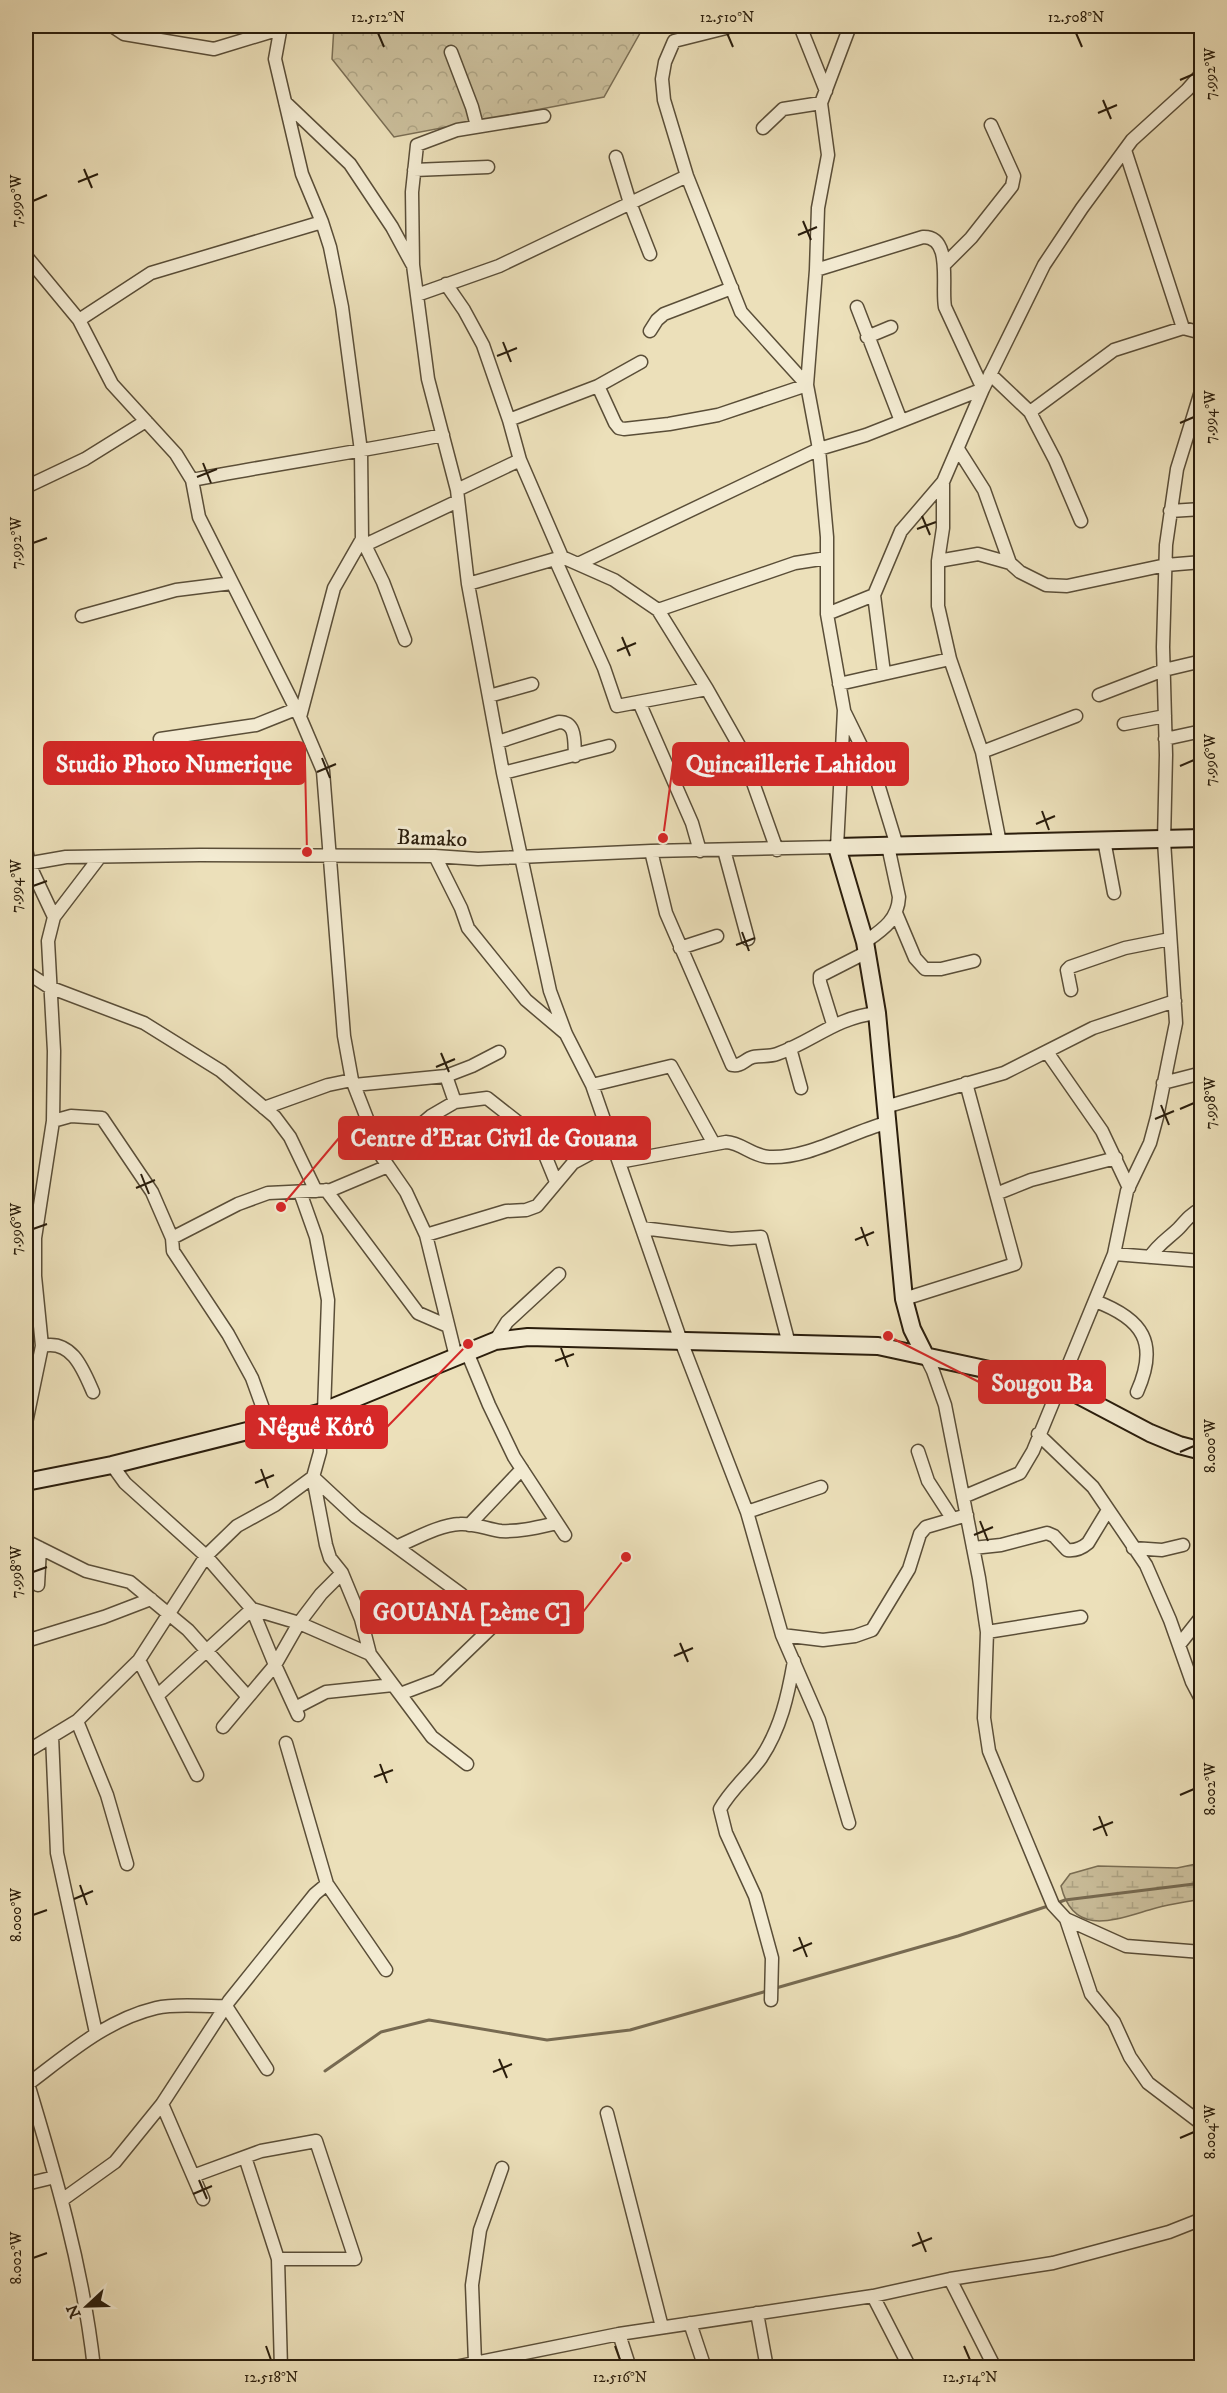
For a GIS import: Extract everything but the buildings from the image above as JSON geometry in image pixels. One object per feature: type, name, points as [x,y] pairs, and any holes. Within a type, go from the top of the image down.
[{"type":"street","points":[[112,26],[124,34],[214,49],[281,27]]},
{"type":"street","points":[[800,26],[824,97],[828,155],[818,208],[816,270],[807,385],[819,449],[827,558],[827,614],[844,710],[837,847],[866,947],[876,1013],[904,1299],[912,1329],[933,1371],[945,1405],[973,1548],[987,1632],[984,1718],[989,1751],[1053,1905],[1066,1919],[1126,1946],[1202,1952]]},
{"type":"street","points":[[824,97],[850,26]]},
{"type":"street","points":[[281,27],[274,59],[302,174],[330,247],[342,307],[361,452],[363,542],[383,582],[405,640]]},
{"type":"street","points":[[726,28],[674,41],[665,62],[662,79],[664,100],[687,176],[741,312],[807,385]]},
{"type":"street","points":[[451,52],[477,126]]},
{"type":"street","points":[[884,673],[874,595],[902,531],[944,482],[982,389],[1044,265],[1132,140],[1187,90],[1202,73]]},
{"type":"street","points":[[762,128],[783,109],[824,97]]},
{"type":"street","points":[[285,102],[350,164],[392,227],[413,265]]},
{"type":"street","points":[[544,116],[457,130],[417,144],[411,198],[413,265],[428,379],[457,495],[468,584],[503,773],[550,991],[566,1034],[592,1085],[681,1341],[747,1512],[782,1635],[819,1719],[849,1823]]},
{"type":"street","points":[[945,264],[971,238],[1012,186],[1014,176],[992,124]]},
{"type":"street","points":[[1125,150],[1183,328]]},
{"type":"street","points":[[616,157],[630,203],[650,254]]},
{"type":"street","points":[[414,170],[488,167]]},
{"type":"street","points":[[417,295],[499,266],[687,176]]},
{"type":"street","points":[[79,320],[151,273],[322,222]]},
{"type":"street","points":[[816,270],[923,237],[931,237],[938,242],[945,264],[943,293],[945,307],[982,389]]},
{"type":"street","points":[[26,256],[79,320],[112,384],[176,454],[192,480],[199,517],[298,713],[323,771],[344,1036],[353,1082],[385,1161],[406,1192],[426,1235],[448,1326],[461,1355],[522,1469],[565,1535]]},
{"type":"street","points":[[446,284],[464,310],[483,345],[520,460],[604,668],[614,703],[621,706],[707,689]]},
{"type":"street","points":[[650,332],[657,320],[664,314],[732,288]]},
{"type":"street","points":[[857,307],[901,421]]},
{"type":"street","points":[[867,337],[891,327]]},
{"type":"street","points":[[1030,412],[1114,350],[1183,328],[1202,333]]},
{"type":"street","points":[[509,420],[598,386],[641,362]]},
{"type":"street","points":[[990,374],[1030,412],[1055,460],[1081,521]]},
{"type":"street","points":[[598,386],[615,423],[619,428],[624,429],[718,415],[807,385]]},
{"type":"street","points":[[963,1497],[1020,1473],[1033,1451],[1038,1434],[1114,1254],[1129,1188],[1150,1143],[1164,1083],[1176,1023],[1164,839],[1166,565],[1170,511],[1177,470],[1196,423],[1202,388]]},
{"type":"street","points":[[578,564],[819,449],[901,421],[982,389]]},
{"type":"street","points":[[26,487],[85,459],[146,421]]},
{"type":"street","points":[[192,480],[274,464],[361,452],[443,435]]},
{"type":"street","points":[[958,449],[984,490],[1010,563]]},
{"type":"street","points":[[298,713],[334,588],[363,542],[457,495],[520,460]]},
{"type":"street","points":[[944,482],[943,528],[938,561],[938,606],[950,659],[982,752],[1000,843]]},
{"type":"street","points":[[1170,511],[1202,509]]},
{"type":"street","points":[[938,561],[978,554],[1010,563],[1020,572],[1046,585],[1067,586],[1166,565],[1202,562]]},
{"type":"street","points":[[468,584],[559,558],[614,580],[658,610],[741,749],[777,850]]},
{"type":"street","points":[[658,610],[795,563],[827,558]]},
{"type":"street","points":[[82,616],[176,590],[232,583]]},
{"type":"street","points":[[827,614],[874,595]]},
{"type":"street","points":[[839,684],[950,659]]},
{"type":"street","points":[[1099,695],[1164,670],[1202,660]]},
{"type":"street","points":[[489,696],[532,684]]},
{"type":"street","points":[[639,702],[692,824],[700,851]]},
{"type":"street","points":[[834,1024],[820,976],[866,947],[888,925],[896,913],[899,897],[892,846],[875,774],[844,710]]},
{"type":"street","points":[[160,739],[256,725],[298,713]]},
{"type":"street","points":[[982,752],[1076,716]]},
{"type":"street","points":[[1124,724],[1165,717]]},
{"type":"street","points":[[498,742],[566,722],[571,725],[573,731],[575,756]]},
{"type":"street","points":[[1166,739],[1202,731]]},
{"type":"street","points":[[503,773],[609,746]]},
{"type":"street","points":[[837,847],[1202,838]]},
{"type":"street","points":[[1104,840],[1114,893]]},
{"type":"street","name":"Bamako","points":[[27,864],[66,857],[435,856],[478,859],[651,851],[837,847]]},
{"type":"street","points":[[26,849],[27,864],[54,916]]},
{"type":"street","points":[[724,850],[747,939]]},
{"type":"street","points":[[651,851],[666,913],[732,1065],[739,1066],[754,1057],[766,1057],[790,1048],[834,1024],[859,1015],[876,1013]]},
{"type":"street","points":[[435,856],[461,908],[468,928],[526,1000],[566,1034]]},
{"type":"street","points":[[26,1423],[42,1346],[30,1241],[53,1121],[54,1052],[48,941],[54,916],[99,858]]},
{"type":"street","points":[[896,913],[915,958],[926,969],[941,969],[974,961]]},
{"type":"street","points":[[680,948],[717,936]]},
{"type":"street","points":[[1071,990],[1067,970],[1070,967],[1125,948],[1170,939]]},
{"type":"street","points":[[26,972],[49,987],[144,1023],[221,1071],[275,1117],[290,1137],[321,1191],[418,1313],[448,1326]]},
{"type":"street","points":[[619,1162],[714,1144],[736,1143],[757,1155],[775,1157],[818,1148],[886,1115],[966,1083],[1004,1072],[1093,1028],[1174,1001]]},
{"type":"street","points":[[790,1048],[801,1088]]},
{"type":"street","points":[[264,1108],[328,1085],[446,1076],[499,1052]]},
{"type":"street","points":[[1047,1052],[1102,1131],[1129,1188]]},
{"type":"street","points":[[592,1085],[672,1066],[714,1144]]},
{"type":"street","points":[[1164,1083],[1202,1073]]},
{"type":"street","points":[[446,1076],[455,1102]]},
{"type":"street","points":[[904,1299],[1015,1264],[966,1083]]},
{"type":"street","points":[[172,1238],[238,1204],[268,1193],[321,1191],[385,1161],[431,1116],[455,1102],[487,1098],[538,1138],[556,1182]]},
{"type":"street","points":[[53,1121],[72,1116],[102,1118],[123,1147],[152,1192],[172,1238],[173,1251],[228,1334],[252,1378],[268,1425]]},
{"type":"street","points":[[426,1235],[506,1212],[526,1210],[537,1206],[573,1163],[612,1142]]},
{"type":"street","points":[[996,1194],[1030,1180],[1116,1158]]},
{"type":"street","points":[[300,1192],[316,1237],[328,1300],[320,1452],[313,1477],[326,1545],[330,1557],[342,1573],[361,1619],[370,1654],[432,1737],[467,1764]]},
{"type":"street","points":[[1150,1257],[1158,1245],[1178,1229],[1190,1214],[1202,1208]]},
{"type":"street","points":[[642,1228],[731,1239],[761,1237],[789,1344]]},
{"type":"street","points":[[1114,1254],[1202,1261]]},
{"type":"street","points":[[495,1341],[507,1322],[559,1274]]},
{"type":"street","points":[[1095,1301],[1117,1309],[1129,1318],[1145,1340],[1147,1349],[1144,1376],[1137,1392]]},
{"type":"street","points":[[26,1482],[112,1465],[322,1412],[495,1341],[528,1337],[878,1346],[1059,1384],[1150,1433],[1179,1445],[1202,1451]]},
{"type":"street","points":[[42,1346],[54,1343],[72,1354],[93,1392]]},
{"type":"street","points":[[1038,1434],[1093,1487],[1146,1565],[1179,1645],[1197,1680],[1202,1701]]},
{"type":"street","points":[[918,1451],[928,1481],[952,1518]]},
{"type":"street","points":[[112,1465],[125,1483],[206,1556],[252,1609],[297,1712],[326,1692],[397,1690],[437,1680],[492,1626],[462,1594],[356,1517],[313,1477]]},
{"type":"street","points":[[469,1524],[522,1469]]},
{"type":"street","points":[[26,1752],[77,1721],[139,1660],[206,1556],[237,1526],[275,1505],[313,1477]]},
{"type":"street","points":[[747,1512],[821,1487]]},
{"type":"street","points":[[973,1548],[1001,1545],[1047,1533],[1054,1536],[1067,1550],[1073,1551],[1088,1543],[1108,1510]]},
{"type":"street","points":[[782,1635],[823,1640],[855,1636],[872,1630],[909,1569],[920,1534],[926,1527],[967,1515]]},
{"type":"street","points":[[398,1546],[440,1528],[459,1524],[500,1531],[557,1523]]},
{"type":"street","points":[[26,1541],[86,1571],[130,1582],[188,1630],[248,1697]]},
{"type":"street","points":[[1133,1548],[1162,1550],[1183,1545]]},
{"type":"street","points":[[38,1585],[40,1548]]},
{"type":"street","points":[[223,1727],[275,1665],[299,1623],[321,1594],[342,1573]]},
{"type":"street","points":[[26,1641],[93,1621],[151,1599]]},
{"type":"street","points":[[252,1609],[299,1623],[370,1654]]},
{"type":"street","points":[[157,1696],[252,1609]]},
{"type":"street","points":[[1179,1645],[1202,1616]]},
{"type":"street","points":[[987,1632],[1081,1617]]},
{"type":"street","points":[[139,1660],[196,1775]]},
{"type":"street","points":[[771,2000],[772,1958],[755,1896],[726,1833],[720,1809],[728,1794],[760,1758],[778,1726],[787,1701],[795,1661]]},
{"type":"street","points":[[77,1721],[107,1795],[128,1864]]},
{"type":"street","points":[[52,1736],[57,1853],[96,2033]]},
{"type":"street","points":[[286,1743],[327,1884],[386,1970]]},
{"type":"street","points":[[62,2200],[115,2162],[162,2104],[226,2006],[315,1894],[327,1884]]},
{"type":"street","points":[[1066,1919],[1091,1994],[1114,2022],[1130,2057],[1148,2083],[1202,2124]]},
{"type":"street","points":[[94,2367],[88,2313],[62,2200],[27,2088],[96,2033],[124,2018],[158,2008],[226,2006]]},
{"type":"street","points":[[226,2006],[267,2069]]},
{"type":"street","points":[[162,2104],[203,2199]]},
{"type":"street","points":[[608,2113],[662,2327]]},
{"type":"street","points":[[193,2176],[261,2151],[316,2141],[355,2259],[278,2259]]},
{"type":"street","points":[[245,2157],[278,2259],[281,2367]]},
{"type":"street","points":[[475,2362],[472,2285],[480,2230],[502,2168]]},
{"type":"street","points":[[26,2184],[55,2177]]},
{"type":"street","points":[[450,2367],[619,2334],[873,2296],[950,2279],[1053,2263],[1169,2232],[1202,2218]]},
{"type":"street","points":[[950,2279],[995,2367]]},
{"type":"street","points":[[873,2296],[910,2367]]},
{"type":"street","points":[[757,2313],[767,2367]]},
{"type":"street","points":[[690,2323],[705,2367]]},
{"type":"street","points":[[619,2334],[630,2367]]},
{"type":"green space","points":[[334,26],[644,26],[604,97],[394,137],[332,59]]},
{"type":"green space","points":[[1201,1863],[1201,1899],[1113,1920],[1099,1921],[1076,1914],[1067,1903],[1061,1886],[1070,1874],[1098,1866],[1177,1868]]},
{"type":"waterway","points":[[1057,1903],[1065,1900],[1202,1883]]},
{"type":"waterway","points":[[776,1988],[958,1936],[1051,1905]]},
{"type":"waterway","points":[[325,2071],[381,2032],[429,2020],[547,2040],[630,2030],[767,1991]]},
{"type":"place","name":"Quincaillerie Lahidou","points":[[663,838]]},
{"type":"place","name":"Studio Photo Numerique","points":[[307,852]]},
{"type":"place","name":"Centre d'Etat Civil de Gouana","points":[[281,1207]]},
{"type":"place","name":"Sougou Ba","points":[[888,1336]]},
{"type":"place","name":"Nêguê Kôrô","points":[[468,1344]]},
{"type":"place","name":"GOUANA [2ème C]","points":[[626,1557]]}]
